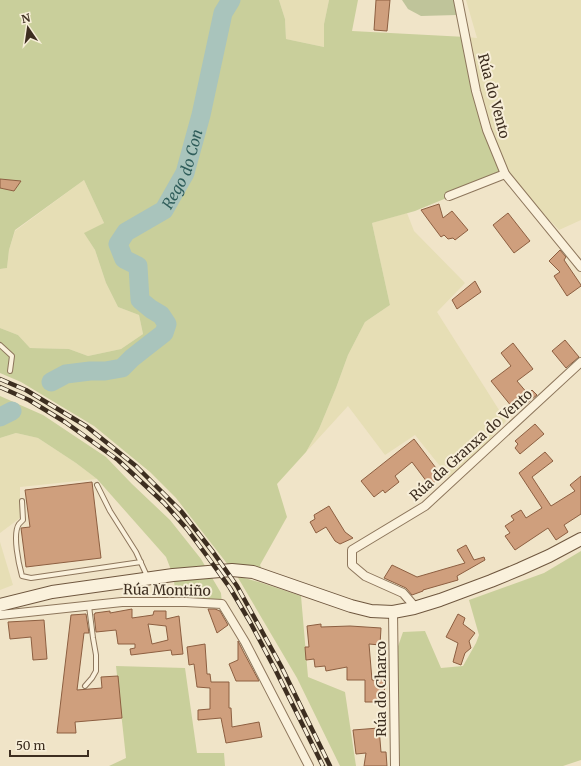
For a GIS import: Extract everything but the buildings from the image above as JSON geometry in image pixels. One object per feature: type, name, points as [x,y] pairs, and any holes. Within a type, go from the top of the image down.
[{"type":"main road","points":[[0,605],[52,592],[148,578],[232,570],[253,572],[351,606],[371,611],[393,612],[416,608],[440,600],[520,569],[581,539]]},
{"type":"street","name":"Rúa do Vento","points":[[458,0],[476,91],[487,130],[505,174],[581,267]]},
{"type":"street","points":[[449,196],[505,174]]},
{"type":"street","name":"Rúa da Granxa do Vento","points":[[416,608],[403,593],[365,576],[352,565],[352,550],[425,506],[581,362]]},
{"type":"street","name":"Rúa Montiño","points":[[0,615],[122,602],[186,602],[222,604],[245,642],[309,766]]},
{"type":"street","name":"Rúa do Charco","points":[[393,612],[394,766]]},
{"type":"lane","points":[[0,345],[12,356],[10,371]]},
{"type":"lane","points":[[97,485],[110,511],[136,552],[148,578]]},
{"type":"lane","points":[[22,501],[24,520],[19,524],[16,530],[19,564],[22,576],[31,578],[141,562]]},
{"type":"lane","points":[[85,686],[96,671],[96,655],[89,605]]},
{"type":"shaded area","points":[[279,0],[329,0],[324,24],[324,47],[286,39],[285,19]]},
{"type":"shaded area","points":[[466,0],[581,0],[581,220],[559,230],[505,174],[487,130],[466,37],[477,38]]},
{"type":"shaded area","points":[[84,180],[104,223],[85,234],[95,250],[106,283],[118,307],[139,315],[143,334],[121,349],[88,356],[69,349],[30,348],[18,335],[0,328],[0,269],[7,268],[9,250],[15,231]]},
{"type":"shaded area","points":[[407,213],[414,231],[465,283],[437,312],[506,421],[455,479],[448,476],[415,435],[385,455],[348,406],[306,452],[319,429],[348,355],[365,322],[390,305],[372,223]]},
{"type":"shaded area","points":[[16,433],[38,438],[97,479],[20,487],[20,518],[0,533],[0,438]]},
{"type":"shaded area","points":[[0,542],[13,585],[0,590]]},
{"type":"green space","points":[[0,0],[279,0],[285,19],[286,39],[324,47],[324,24],[329,0],[358,0],[352,31],[466,37],[487,130],[505,174],[415,211],[372,223],[390,305],[365,322],[348,355],[319,429],[306,452],[277,484],[287,517],[260,565],[264,575],[232,570],[176,498],[150,472],[94,426],[21,382],[0,373],[0,328],[18,335],[30,348],[69,349],[88,356],[121,349],[143,334],[139,315],[118,307],[106,283],[95,250],[84,233],[104,223],[84,180],[15,230],[9,250],[7,268],[0,269],[0,188],[14,191],[20,181],[0,179]]},
{"type":"green space","points":[[402,0],[454,0],[457,15],[421,16],[408,9]]},
{"type":"green space","points":[[0,396],[43,415],[106,457],[170,520],[201,559],[221,593],[222,604],[177,602],[173,575],[166,557],[97,479],[76,463],[38,438],[16,433],[0,438]]},
{"type":"green space","points":[[581,551],[581,760],[563,766],[395,766],[394,658],[403,632],[425,631],[441,668],[463,666],[479,635],[469,600],[544,573]]},
{"type":"green space","points":[[237,576],[301,596],[308,677],[345,692],[356,766],[340,766],[297,678]]},
{"type":"green space","points":[[116,666],[185,668],[197,753],[224,753],[225,766],[109,766],[126,758]]},
{"type":"waterway","name":"Rego do Con","points":[[51,382],[66,374],[122,368],[132,358],[164,333],[167,324],[161,315],[140,300],[138,266],[124,259],[118,244],[126,232],[164,210],[185,173],[201,115],[223,13],[231,0]]},
{"type":"waterway","name":"Rego do Con","points":[[0,417],[12,411]]},
{"type":"railway","points":[[0,379],[26,390],[86,426],[136,466],[181,511],[237,586],[281,666],[330,766]]},
{"type":"railway","points":[[0,387],[29,400],[65,422],[118,460],[164,503],[187,529],[230,588],[250,622],[323,766]]}]
